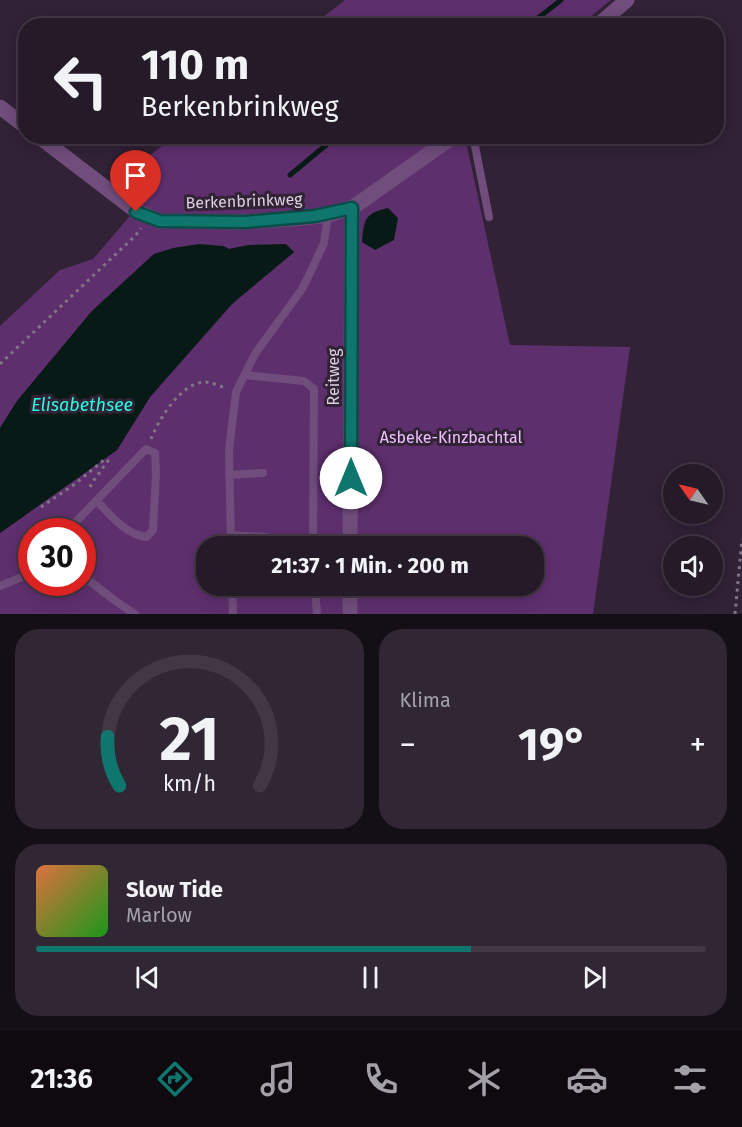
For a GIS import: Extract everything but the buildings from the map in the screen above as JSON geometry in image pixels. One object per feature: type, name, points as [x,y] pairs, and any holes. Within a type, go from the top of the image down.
[{"type":"street","points":[[606,18],[627,0]]},
{"type":"street","points":[[0,107],[18,121]]},
{"type":"street","name":"Berkenbrinkweg","points":[[48,144],[136,212],[148,217],[160,221],[245,222],[328,214],[352,208],[443,144]]},
{"type":"street","name":"Reitweg","points":[[350,536],[352,208]]},
{"type":"street","points":[[350,596],[350,614]]},
{"type":"lane","points":[[475,144],[489,217]]},
{"type":"lane","points":[[249,536],[231,535],[229,450],[236,392],[255,354],[302,289],[324,243],[328,214]]},
{"type":"lane","points":[[245,375],[304,381],[314,389],[313,536]]},
{"type":"lane","points":[[80,518],[146,449],[155,453],[153,530],[147,537],[138,537],[115,520],[97,501]]},
{"type":"lane","points":[[229,475],[263,473]]},
{"type":"lane","points":[[0,586],[18,579]]},
{"type":"lane","points":[[96,586],[135,614]]},
{"type":"lane","points":[[232,596],[233,614]]},
{"type":"lane","points":[[316,596],[317,614]]},
{"type":"path","points":[[0,364],[136,235],[148,217]]},
{"type":"path","points":[[146,449],[158,421],[179,395],[196,383],[207,382],[236,392]]},
{"type":"path","points":[[41,507],[75,484],[105,459],[108,461],[89,491]]},
{"type":"path","points":[[735,614],[742,538]]},
{"type":"green space","points":[[345,0],[611,0],[589,18],[322,18]]},
{"type":"green space","name":"Asbeke-Kinzbachtal","points":[[165,144],[467,144],[510,345],[630,347],[593,614],[0,614],[0,533],[18,520],[18,596],[96,596],[96,518],[21,518],[117,450],[150,397],[232,304],[294,252],[249,245],[229,249],[223,246],[154,254],[92,311],[17,401],[0,428],[0,326],[60,270],[93,259],[129,217],[145,159]]},
{"type":"water","points":[[388,208],[398,218],[394,240],[375,250],[362,242],[365,222],[370,215]]},
{"type":"water","name":"Elisabethsee","points":[[199,244],[223,246],[229,249],[249,245],[286,244],[294,252],[232,304],[150,397],[117,450],[18,518],[0,533],[0,428],[17,401],[92,311],[154,254]]},
{"type":"waterway","points":[[538,18],[561,0]]},
{"type":"waterway","points":[[290,175],[327,144]]},
{"type":"route","points":[[136,212],[160,221],[245,222],[303,218],[352,208],[351,478]]}]
